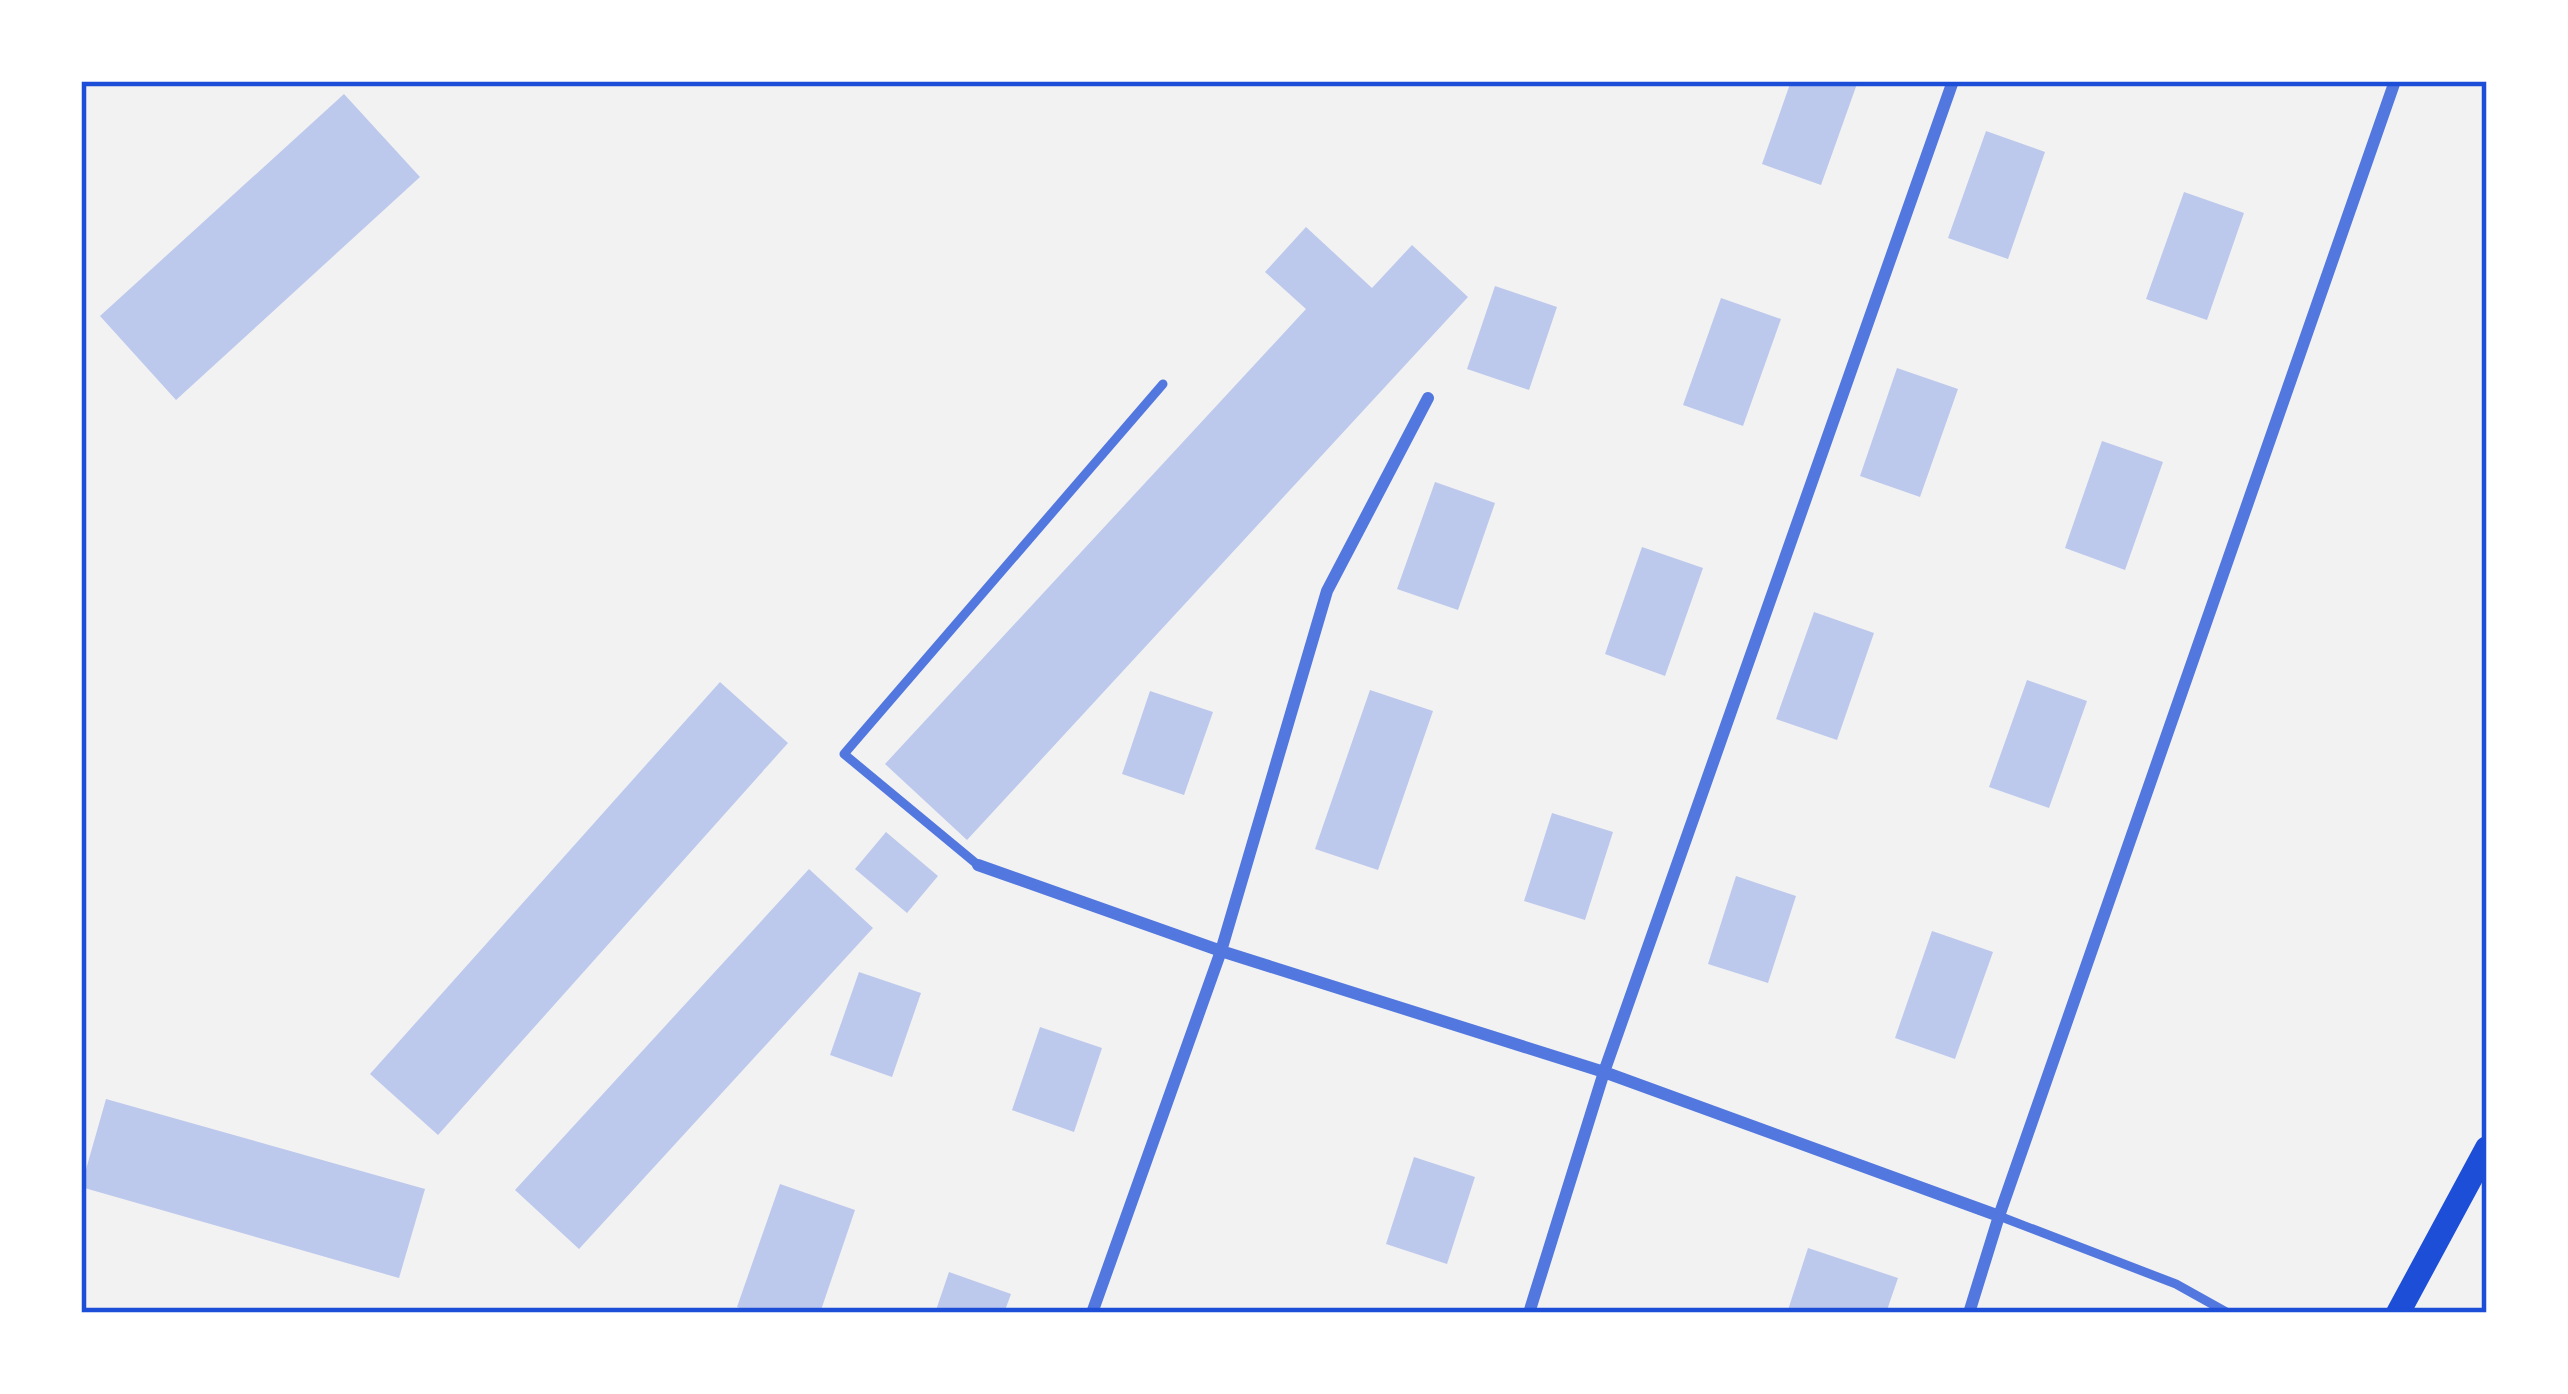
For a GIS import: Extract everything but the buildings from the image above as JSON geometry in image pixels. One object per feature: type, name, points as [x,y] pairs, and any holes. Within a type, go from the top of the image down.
[{"type":"main road","points":[[2398,1313],[2487,1148]]},
{"type":"street","points":[[1529,1313],[1604,1072],[1953,81]]},
{"type":"street","points":[[1969,1313],[2395,81]]},
{"type":"street","points":[[1092,1313],[1221,951],[1327,591],[1428,398]]},
{"type":"street","points":[[978,865],[1221,951],[1604,1072],[2000,1216]]},
{"type":"lane","points":[[978,865],[844,754],[1162,384]]},
{"type":"lane","points":[[2000,1216],[2176,1284],[2228,1313]]}]
